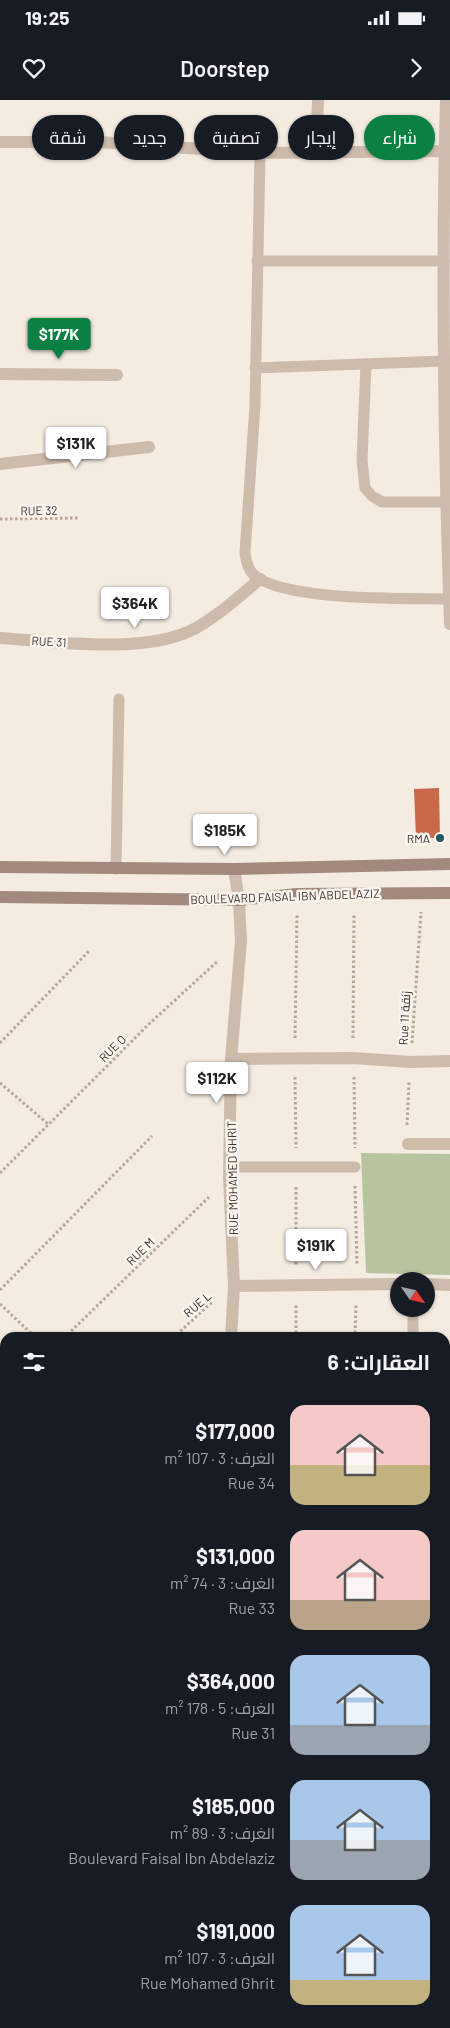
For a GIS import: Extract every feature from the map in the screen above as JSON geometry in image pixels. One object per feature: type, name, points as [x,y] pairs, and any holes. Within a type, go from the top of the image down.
[{"type":"main road","points":[[0,867],[234,869],[450,864]]},
{"type":"main road","name":"BOULEVARD FAISAL IBN ABDELAZIZ","points":[[0,897],[239,900],[297,894],[450,893]]},
{"type":"street","points":[[317,115],[318,100]]},
{"type":"street","points":[[446,100],[447,151],[444,261],[448,485],[446,502],[450,624]]},
{"type":"street","points":[[0,142],[99,142],[194,148]]},
{"type":"street","points":[[354,152],[447,151]]},
{"type":"street","points":[[0,374],[117,375]]},
{"type":"street","points":[[0,464],[150,447]]},
{"type":"street","name":"RUE 31","points":[[0,638],[108,645],[164,639],[195,628],[260,579]]},
{"type":"street","name":"RUE MOHAMED GHRIT","points":[[231,1332],[234,1286],[229,1172],[231,1059],[241,941],[239,900],[234,869]]},
{"type":"street","points":[[231,1059],[353,1058],[410,1062],[450,1061]]},
{"type":"street","points":[[408,1144],[450,1144]]},
{"type":"street","points":[[234,1286],[390,1284]]},
{"type":"street","points":[[435,1284],[450,1285]]},
{"type":"lane","points":[[260,160],[254,414],[245,553],[248,566],[252,574],[260,579],[288,589],[318,595],[450,599]]},
{"type":"lane","points":[[257,261],[444,261]]},
{"type":"lane","points":[[255,368],[445,361]]},
{"type":"lane","points":[[366,364],[362,460],[365,488],[372,496],[382,502],[446,502]]},
{"type":"lane","points":[[116,869],[119,699]]},
{"type":"lane","points":[[229,1172],[296,1166],[355,1167]]},
{"type":"lane","points":[[413,1318],[413,1332]]},
{"type":"path","name":"RUE 32","points":[[0,519],[79,518]]},
{"type":"path","points":[[296,1332],[295,1059],[297,894]]},
{"type":"path","points":[[354,894],[353,1058],[357,1284],[355,1332]]},
{"type":"path","name":"Rue 11 زنقة","points":[[408,1144],[410,1062],[422,894]]},
{"type":"path","name":"RUE O","points":[[0,1173],[151,1022],[241,941]]},
{"type":"path","points":[[0,1043],[89,951]]},
{"type":"path","points":[[0,1083],[48,1124]]},
{"type":"path","points":[[0,1290],[152,1136]]},
{"type":"path","name":"RUE M","points":[[70,1332],[229,1172]]},
{"type":"path","name":"RUE L","points":[[179,1332],[216,1298],[234,1286]]},
{"type":"path","points":[[0,1304],[30,1332]]},
{"type":"green space","points":[[361,1153],[450,1154],[450,1275],[435,1275],[435,1272],[366,1273]]},
{"type":"building","points":[[439,788],[440,838],[416,838],[414,789]]},
{"type":"place","name":"RMA","points":[[440,838]]}]
